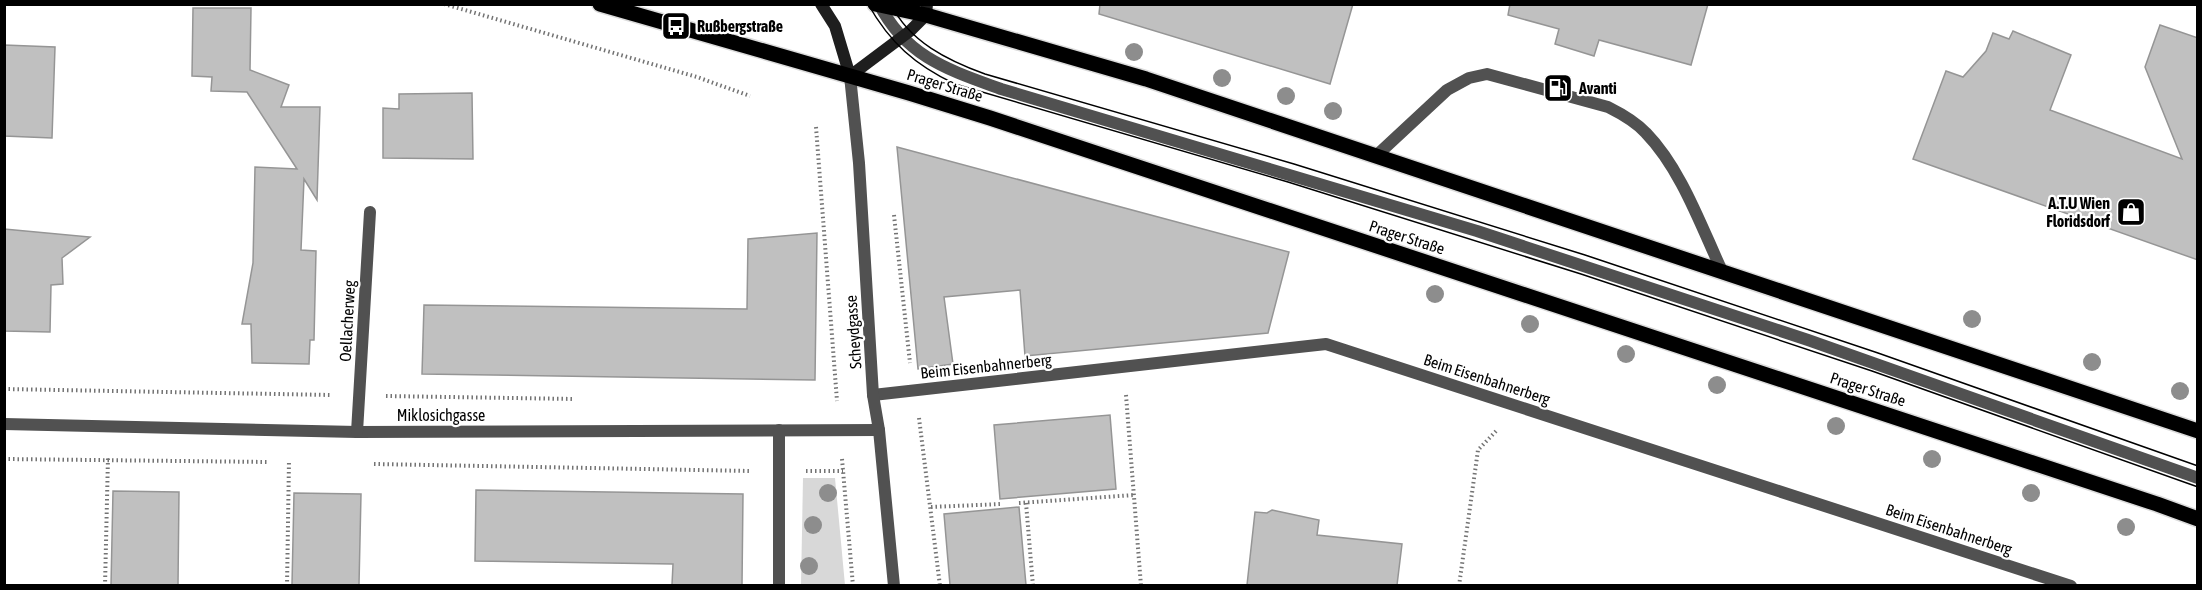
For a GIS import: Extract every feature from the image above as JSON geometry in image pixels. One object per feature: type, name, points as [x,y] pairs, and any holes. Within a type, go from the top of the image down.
[{"type":"main road","name":"Prager Straße","points":[[600,4],[990,118],[2198,519]]},
{"type":"main road","points":[[878,5],[926,10],[1146,79],[2198,431]]},
{"type":"street","points":[[821,4],[835,26],[850,76],[902,37],[926,10]]},
{"type":"street","points":[[878,5],[902,37],[927,58],[947,70],[1000,88],[1488,234],[1808,340],[2198,478]]},
{"type":"street","points":[[1376,156],[1447,90],[1469,78],[1487,75],[1608,107],[1645,131],[1664,153],[1694,209],[1722,271]]},
{"type":"street","name":"Scheydgasse","points":[[850,76],[859,163],[873,395],[879,430],[894,585]]},
{"type":"street","name":"Oellacherweg","points":[[357,432],[369,212]]},
{"type":"street","name":"Beim Eisenbahnerberg","points":[[873,395],[1326,344],[2071,585]]},
{"type":"street","name":"Miklosichgasse","points":[[4,424],[357,432],[879,430]]},
{"type":"street","points":[[779,430],[779,585]]},
{"type":"path","points":[[444,4],[697,76],[750,96]]},
{"type":"path","points":[[816,127],[837,403]]},
{"type":"path","points":[[1123,367],[1141,585]]},
{"type":"path","points":[[4,389],[574,399]]},
{"type":"path","points":[[825,403],[837,403],[873,395]]},
{"type":"path","points":[[1460,585],[1478,450],[1498,430],[1505,402]]},
{"type":"path","points":[[105,585],[109,427]]},
{"type":"path","points":[[840,430],[853,585]]},
{"type":"path","points":[[287,585],[290,431]]},
{"type":"path","points":[[4,459],[301,463]]},
{"type":"path","points":[[368,464],[779,472]]},
{"type":"path","points":[[1019,503],[1134,495]]},
{"type":"path","points":[[1026,502],[1033,585]]},
{"type":"path","points":[[931,507],[1000,504]]},
{"type":"shaded area","points":[[803,478],[835,478],[845,585],[801,585]]},
{"type":"building","points":[[1100,4],[1353,4],[1330,84],[1099,14]]},
{"type":"building","points":[[1510,4],[1708,4],[1691,65],[1599,40],[1594,56],[1555,44],[1559,29],[1508,15]]},
{"type":"building","points":[[193,8],[251,8],[250,70],[289,85],[281,107],[320,107],[317,200],[304,179],[301,250],[316,251],[314,340],[310,340],[309,364],[252,363],[251,324],[242,324],[253,263],[255,167],[297,169],[247,92],[211,91],[212,77],[192,76]]},
{"type":"building","name":"A.T.U Wien Floridsdorf","points":[[2160,25],[2198,38],[2198,260],[1913,159],[1946,71],[1963,77],[1986,51],[1993,33],[2009,39],[2013,31],[2071,55],[2050,110],[2182,159],[2145,67]]},
{"type":"building","points":[[4,45],[55,47],[52,138],[4,136]]},
{"type":"building","points":[[472,93],[473,159],[383,158],[383,108],[399,109],[399,94]]},
{"type":"building","points":[[897,147],[1289,252],[1268,333],[1025,356],[1020,290],[944,297],[953,364],[918,369]]},
{"type":"building","points":[[4,229],[90,237],[62,258],[63,284],[51,285],[50,332],[4,331]]},
{"type":"building","points":[[817,233],[815,380],[422,374],[424,305],[747,309],[748,239]]},
{"type":"building","points":[[1110,415],[1116,489],[1000,499],[994,425]]},
{"type":"building","points":[[476,490],[743,494],[742,585],[672,585],[673,564],[475,561]]},
{"type":"building","points":[[113,491],[179,492],[178,585],[111,585]]},
{"type":"building","points":[[294,493],[361,494],[359,585],[292,585]]},
{"type":"building","points":[[1019,507],[1026,585],[950,585],[944,514]]},
{"type":"building","points":[[1272,510],[1319,520],[1317,535],[1402,544],[1397,585],[1247,585],[1255,512],[1267,513]]},
{"type":"tram line","points":[[868,4],[885,30],[905,52],[928,69],[955,84],[1288,182],[1581,274],[1872,371],[2198,487]]},
{"type":"tram line","points":[[891,4],[908,29],[931,48],[958,63],[985,74],[1294,164],[1585,255],[1878,353],[2198,466]]},
{"type":"place","name":"Rußbergstraße","points":[[676,26]]},
{"type":"place","name":"Avanti","points":[[1558,88]]},
{"type":"place","name":"A.T.U Wien Floridsdorf","points":[[2131,212]]}]
